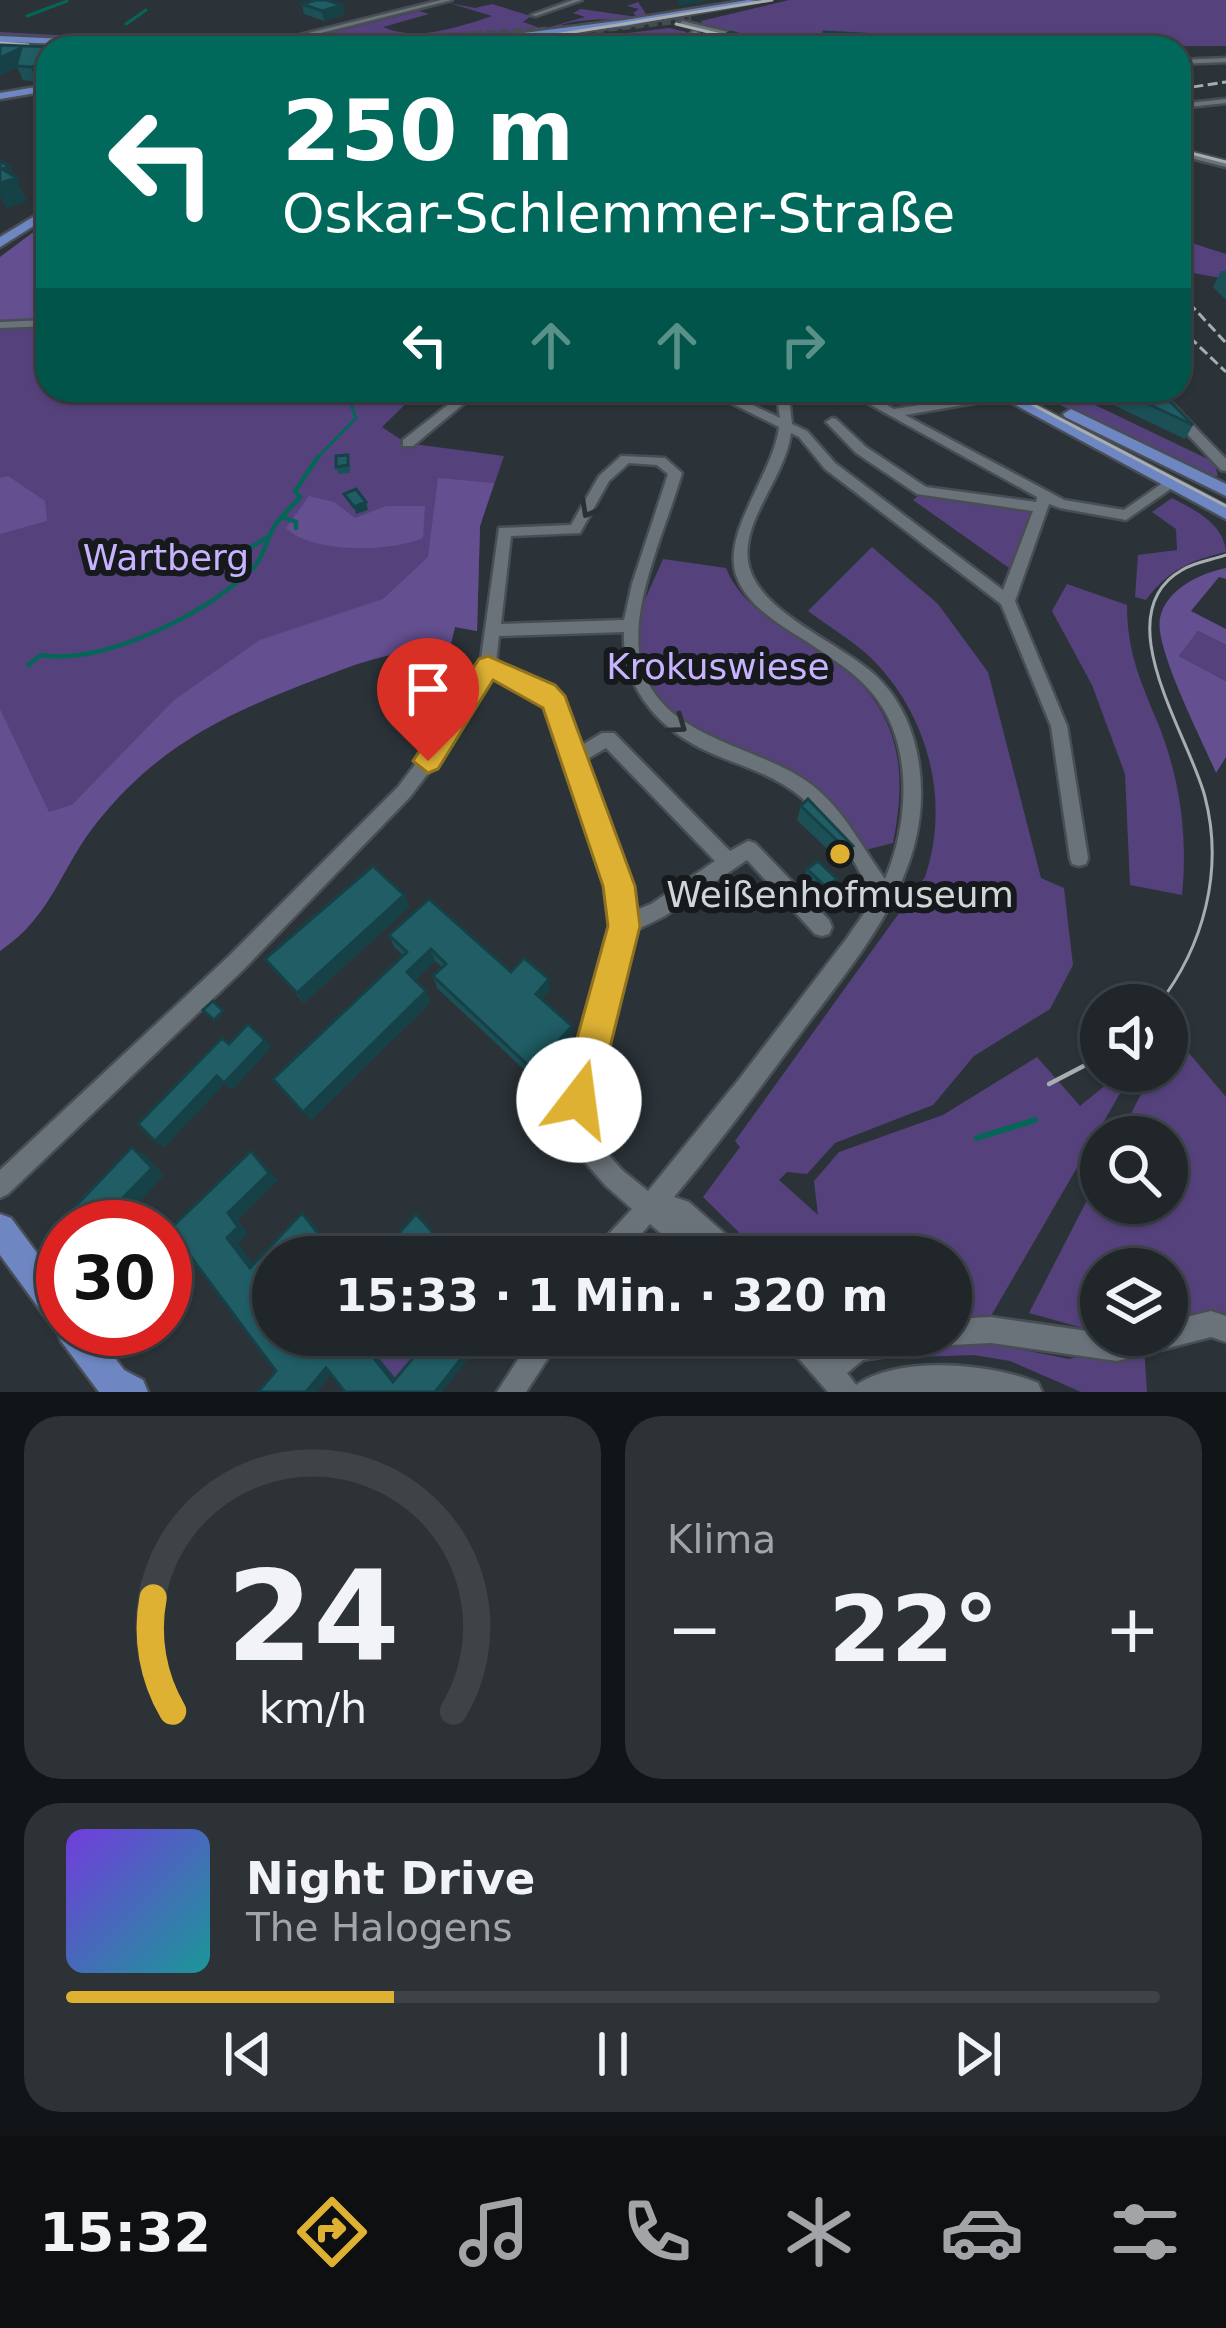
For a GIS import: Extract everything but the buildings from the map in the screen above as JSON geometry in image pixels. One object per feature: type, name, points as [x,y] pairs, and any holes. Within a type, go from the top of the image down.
[{"type":"main road","points":[[589,36],[702,8],[763,2]]},
{"type":"main road","points":[[547,36],[763,2]]},
{"type":"main road","points":[[0,43],[36,44]]},
{"type":"main road","points":[[0,43],[36,44]]},
{"type":"main road","points":[[0,43],[36,49]]},
{"type":"main road","points":[[0,80],[34,90]]},
{"type":"main road","points":[[0,96],[34,90]]},
{"type":"main road","points":[[1,242],[36,220]]},
{"type":"main road","points":[[1019,402],[1226,512]]},
{"type":"main road","points":[[1047,402],[1226,491]]},
{"type":"main road","points":[[0,1229],[36,1278]]},
{"type":"main road","points":[[94,1356],[119,1388]]},
{"type":"street","points":[[304,36],[449,0]]},
{"type":"street","points":[[535,15],[579,0]]},
{"type":"street","points":[[667,16],[713,36]]},
{"type":"street","points":[[667,16],[740,36]]},
{"type":"street","points":[[692,36],[695,32]]},
{"type":"street","points":[[1191,61],[1226,60]]},
{"type":"street","points":[[1191,105],[1226,101]]},
{"type":"street","points":[[1191,152],[1224,157]]},
{"type":"street","points":[[0,325],[36,324]]},
{"type":"street","points":[[408,443],[459,402]]},
{"type":"street","points":[[738,402],[790,425],[830,466],[1007,601],[1059,727],[1079,858]]},
{"type":"street","points":[[625,1236],[763,1065],[886,893],[910,827],[908,748],[891,707],[841,652],[759,599],[743,575],[737,552],[777,471],[790,425],[785,402]]},
{"type":"street","points":[[872,402],[1042,501]]},
{"type":"street","points":[[936,402],[940,404]]},
{"type":"street","points":[[892,413],[950,402]]},
{"type":"street","points":[[1163,402],[1223,465],[1221,478],[1203,480]]},
{"type":"street","points":[[832,422],[861,450],[922,491],[1042,501],[1126,515],[1172,483]]},
{"type":"street","points":[[0,1186],[380,819],[451,730],[488,666],[504,531],[568,534],[581,524],[604,479],[620,462],[648,459],[672,467],[674,481],[626,626],[631,664],[660,712],[703,742],[791,779],[824,806],[886,893]]},
{"type":"street","points":[[1007,601],[1042,501]]},
{"type":"street","points":[[494,630],[626,626]]},
{"type":"street","points":[[488,666],[546,692],[575,758],[619,886],[624,926],[572,1130],[614,1178],[684,1236]]},
{"type":"street","points":[[575,758],[608,738],[728,862]]},
{"type":"street","points":[[624,926],[748,849],[822,927]]},
{"type":"street","points":[[651,1207],[681,1210],[709,1236]]},
{"type":"street","points":[[972,1331],[991,1330],[1090,1348],[1144,1345],[1211,1324],[1226,1329]]},
{"type":"street","points":[[510,1392],[535,1356]]},
{"type":"street","points":[[814,1356],[837,1382],[852,1356]]},
{"type":"street","points":[[867,1392],[890,1384],[982,1381],[1029,1392]]},
{"type":"green space","points":[[789,0],[1226,0],[1226,46],[1191,46],[1191,36],[741,36],[704,27],[701,21]]},
{"type":"green space","points":[[638,2],[648,17],[582,21],[560,25],[580,26],[510,36],[494,36],[490,30],[489,36],[319,36],[419,11],[429,14],[383,27],[424,33],[492,16],[449,3],[475,8],[492,4],[531,16],[523,22],[543,29],[585,17],[573,13],[581,9],[637,17],[633,13],[639,9],[627,6]]},
{"type":"green space","points":[[669,28],[687,32],[684,36],[604,36]]},
{"type":"green space","points":[[0,32],[74,36],[36,39],[0,38]]},
{"type":"green space","points":[[1191,243],[1226,254],[1226,279],[1191,273]]},
{"type":"green space","name":"Wartberg","points":[[0,325],[36,330],[36,402],[408,402],[382,427],[406,443],[504,456],[480,526],[477,631],[455,627],[451,643],[458,654],[420,651],[370,660],[254,705],[197,734],[122,794],[85,839],[32,922],[0,951]]},
{"type":"green space","points":[[1054,402],[1089,402],[1214,462],[1218,476],[1203,476]]},
{"type":"green space","points":[[921,494],[1035,509],[1012,570],[913,500]]},
{"type":"green space","points":[[1172,498],[1214,526],[1226,552],[1181,568],[1146,600],[1135,597],[1138,555],[1177,550],[1176,529],[1152,512]]},
{"type":"green space","points":[[872,547],[938,604],[988,672],[1041,878],[1064,888],[1073,965],[1050,1009],[974,1056],[933,1105],[835,1143],[807,1174],[787,1172],[779,1180],[818,1215],[814,1181],[839,1152],[943,1115],[1037,1057],[1080,1106],[1097,1092],[1121,1092],[1107,1116],[1080,1116],[1080,1162],[991,1316],[972,1316],[972,1236],[743,1236],[703,1197],[740,1147],[735,1141],[925,877],[932,848],[936,818],[929,758],[906,703],[868,655],[808,611]]},
{"type":"green space","name":"Krokuswiese","points":[[663,559],[726,568],[749,602],[835,660],[876,703],[896,751],[899,779],[893,843],[865,850],[818,792],[698,733],[671,715],[650,692],[637,664],[636,629]]},
{"type":"green space","points":[[1067,584],[1127,605],[1136,665],[1177,785],[1184,850],[1182,895],[1130,885],[1125,774],[1092,685],[1052,611]]},
{"type":"green space","points":[[1198,631],[1226,645],[1226,681],[1179,656]]},
{"type":"green space","points":[[1188,1052],[1226,1097],[1226,1329],[1188,1336],[1188,1248],[1080,1248],[1080,1327],[1029,1313],[1080,1214],[1080,1224],[1188,1224],[1188,1116],[1130,1116],[1142,1092],[1188,1092]]},
{"type":"green space","points":[[972,1340],[1069,1359],[1145,1356],[1147,1392],[1081,1392],[1010,1361],[972,1355]]},
{"type":"green space","points":[[377,1356],[423,1356],[400,1384]]},
{"type":"shaded area","points":[[36,230],[36,321],[0,323],[0,257]]},
{"type":"shaded area","points":[[8,476],[45,501],[47,521],[0,534],[0,478]]},
{"type":"shaded area","points":[[438,478],[494,483],[480,526],[477,631],[455,627],[451,643],[458,654],[420,651],[369,660],[254,705],[197,734],[122,794],[85,839],[32,922],[0,951],[0,709],[49,812],[72,805],[174,700],[260,640],[383,599],[428,557]]},
{"type":"shaded area","points":[[309,496],[334,502],[355,518],[386,506],[425,506],[423,538],[372,548],[314,542],[286,528]]},
{"type":"shaded area","points":[[1226,568],[1226,579],[1219,577],[1191,611],[1226,629],[1226,645],[1198,631],[1179,656],[1226,681],[1226,757],[1216,773],[1164,650],[1160,618],[1177,591],[1196,578]]},
{"type":"waterway","points":[[27,16],[67,1]]},
{"type":"waterway","points":[[126,24],[146,10]]},
{"type":"waterway","points":[[315,460],[356,418],[350,402]]},
{"type":"waterway","points":[[28,665],[41,655],[66,656],[124,644],[184,618],[235,584],[258,562],[275,525],[300,497],[295,491],[318,457]]},
{"type":"waterway","points":[[283,517],[296,522],[296,528]]},
{"type":"waterway","points":[[118,561],[161,553],[232,558],[268,537]]},
{"type":"waterway","points":[[977,1138],[1035,1120]]},
{"type":"tunnel","points":[[541,35],[691,18]]},
{"type":"tunnel","points":[[467,36],[547,31]]},
{"type":"tram line","points":[[549,36],[772,0]]},
{"type":"tram line","points":[[676,24],[726,36]]},
{"type":"tram line","points":[[0,43],[28,45]]},
{"type":"tram line","points":[[1191,153],[1226,162]]},
{"type":"tram line","points":[[1028,402],[1226,506]]},
{"type":"tram line","points":[[1173,984],[1198,933],[1211,879],[1212,852],[1205,797],[1159,678],[1151,645],[1151,616],[1160,590],[1182,570],[1226,555]]},
{"type":"tram line","points":[[1049,1084],[1080,1068]]},
{"type":"railway","points":[[1191,87],[1226,82]]},
{"type":"railway","points":[[1191,305],[1226,343]]},
{"type":"railway","points":[[1191,338],[1226,372]]},
{"type":"place","name":"Weißenhofmuseum","points":[[840,854]]},
{"type":"route","points":[[428,761],[488,666],[546,692],[555,704],[619,886],[624,926],[579,1100]]}]
